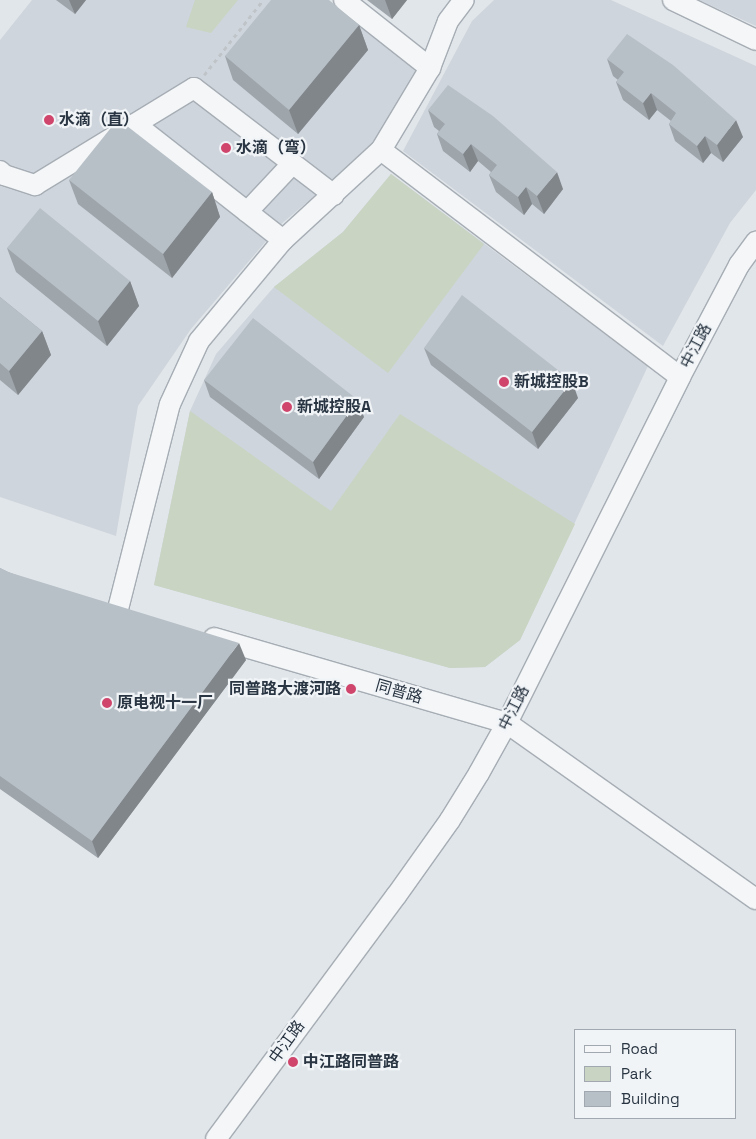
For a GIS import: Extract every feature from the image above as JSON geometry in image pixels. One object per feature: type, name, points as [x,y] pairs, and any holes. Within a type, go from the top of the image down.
[{"type":"street","points":[[344,0],[430,68]]},
{"type":"street","points":[[119,609],[170,404],[199,341],[283,240],[381,150],[430,68],[448,21],[464,0]]},
{"type":"street","points":[[673,0],[756,40]]},
{"type":"street","points":[[0,171],[35,185],[194,88],[334,195]]},
{"type":"street","points":[[135,124],[283,240]]},
{"type":"street","points":[[381,150],[680,377]]},
{"type":"street","points":[[247,212],[292,164]]},
{"type":"street","name":"中江路","points":[[216,1139],[450,820],[507,723],[680,377],[739,265],[756,242]]},
{"type":"street","name":"同普路","points":[[199,633],[507,723],[756,899]]},
{"type":"path","points":[[194,88],[263,0]]},
{"type":"shaded area","points":[[32,0],[328,0],[418,72],[366,152],[279,226],[191,329],[138,406],[116,536],[0,497],[0,40]]},
{"type":"shaded area","points":[[494,0],[611,0],[756,66],[756,190],[730,223],[663,346],[403,151],[472,21]]},
{"type":"shaded area","points":[[699,0],[756,0],[756,26]]},
{"type":"shaded area","points":[[391,174],[648,366],[520,640],[485,667],[450,668],[154,585],[190,411],[216,354],[274,287],[343,232]]},
{"type":"green space","points":[[195,0],[238,0],[211,33],[186,27]]},
{"type":"green space","points":[[391,174],[484,244],[388,373],[274,287],[343,232]]},
{"type":"green space","points":[[190,411],[331,511],[400,414],[575,524],[520,640],[485,667],[450,668],[154,585]]},
{"type":"building","points":[[271,0],[329,0],[359,25],[289,110],[225,56]]},
{"type":"building","points":[[627,34],[673,65],[736,120],[717,145],[705,136],[697,146],[669,124],[676,113],[651,93],[643,103],[616,82],[624,72],[607,59]]},
{"type":"building","points":[[448,85],[493,116],[557,172],[537,196],[526,187],[518,197],[489,175],[497,165],[471,144],[463,154],[437,134],[445,124],[428,110]]},
{"type":"building","points":[[118,119],[212,192],[163,254],[69,180]]},
{"type":"building","points":[[40,208],[130,281],[98,321],[7,248]]},
{"type":"building","name":"新城控股B","points":[[462,295],[572,381],[532,432],[424,348]]},
{"type":"building","points":[[0,297],[42,331],[9,371],[0,363]]},
{"type":"building","name":"新城控股A","points":[[253,318],[358,400],[313,462],[204,380]]},
{"type":"building","name":"原电视十一厂","points":[[0,568],[239,643],[92,841],[0,776]]},
{"type":"place","name":"水滴（直）","points":[[49,120]]},
{"type":"place","name":"水滴（弯）","points":[[226,148]]},
{"type":"place","name":"新城控股B","points":[[504,382]]},
{"type":"place","name":"新城控股A","points":[[287,407]]},
{"type":"place","name":"同普路大渡河路","points":[[351,689]]},
{"type":"place","name":"原电视十一厂","points":[[107,703]]},
{"type":"place","name":"中江路同普路","points":[[293,1062]]}]
